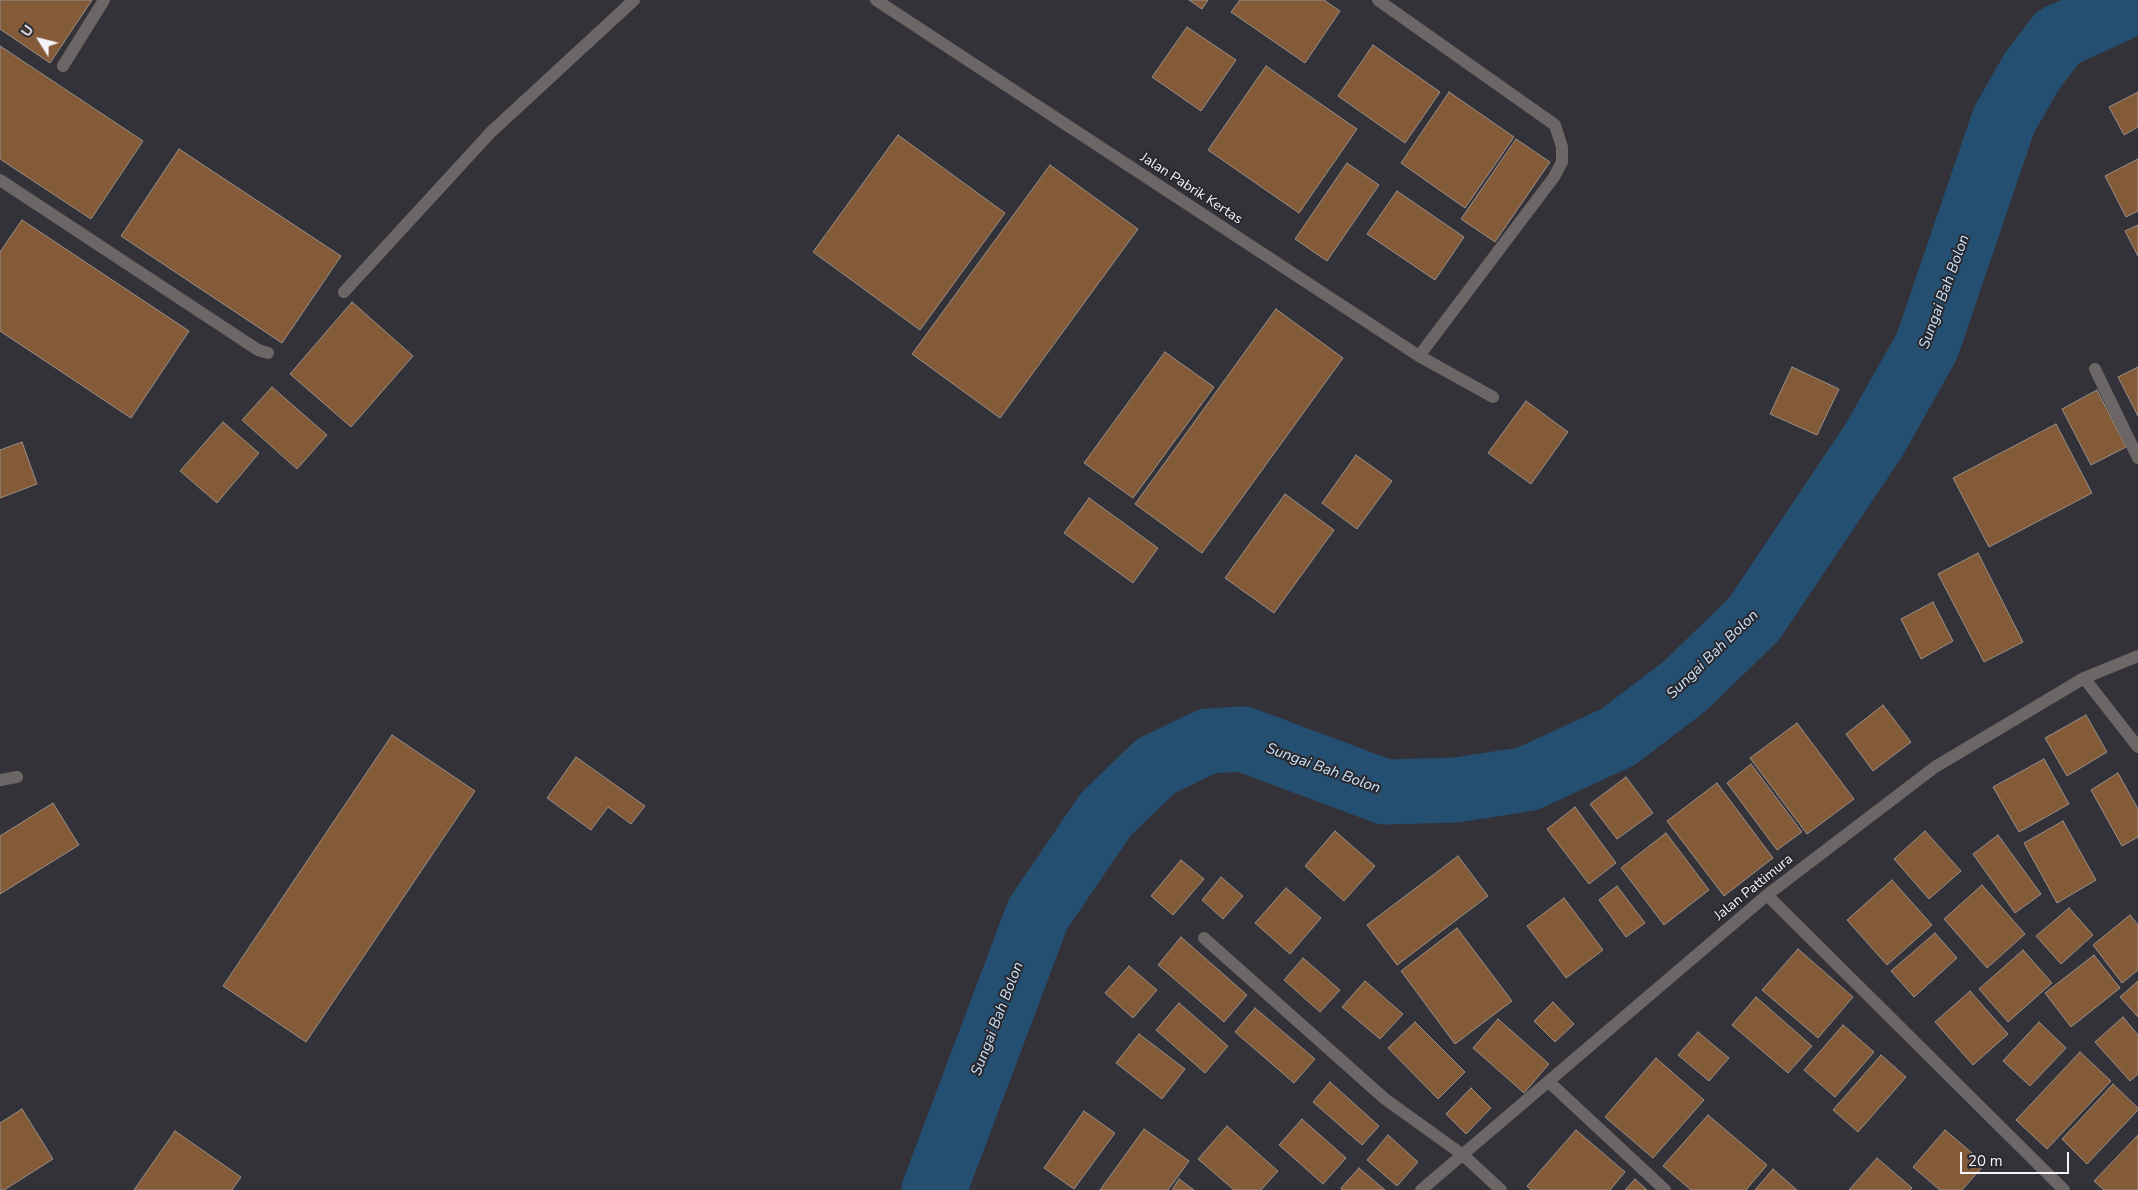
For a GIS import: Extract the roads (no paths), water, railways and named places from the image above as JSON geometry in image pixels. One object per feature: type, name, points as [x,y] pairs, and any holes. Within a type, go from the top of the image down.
[{"type":"street","points":[[63,66],[104,0]]},
{"type":"street","points":[[344,292],[491,132],[634,0]]},
{"type":"street","name":"Jalan Pabrik Kertas","points":[[876,0],[1419,356],[1493,397]]},
{"type":"street","points":[[1378,0],[1555,125],[1562,147],[1562,162],[1554,177],[1419,356]]},
{"type":"street","points":[[0,180],[258,350],[268,353]]},
{"type":"street","points":[[2095,369],[2138,458]]},
{"type":"street","name":"Jalan Pattimura","points":[[1422,1190],[1767,895],[1935,767],[2084,678],[2138,656]]},
{"type":"street","points":[[2084,678],[2138,747]]},
{"type":"street","points":[[0,780],[17,777]]},
{"type":"street","points":[[1767,895],[2064,1190]]},
{"type":"street","points":[[1204,938],[1384,1099],[1463,1155],[1501,1190]]},
{"type":"street","points":[[1550,1082],[1665,1190]]},
{"type":"waterway","name":"Sungai Bah Bolon","points":[[934,1190],[1038,914],[1106,814],[1156,766],[1208,741],[1243,739],[1385,792],[1456,790],[1527,779],[1618,737],[1685,686],[1754,619],[1874,440],[1927,346],[2004,120],[2032,71],[2058,37],[2117,10],[2131,0]]}]
